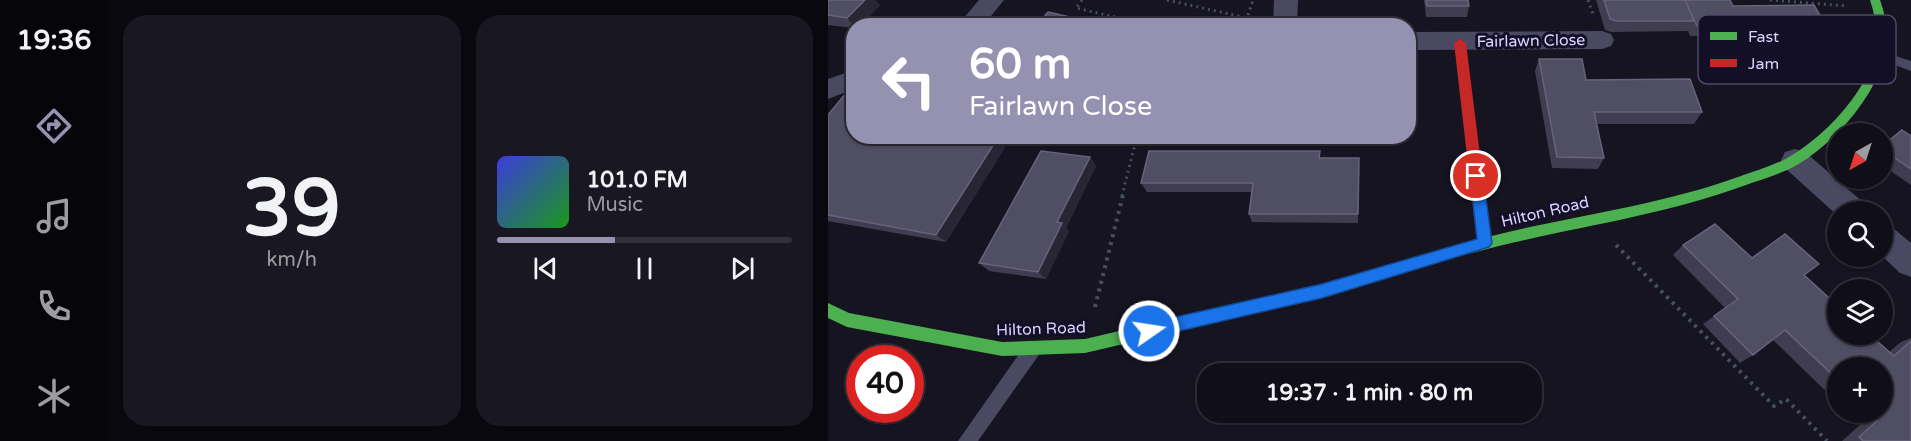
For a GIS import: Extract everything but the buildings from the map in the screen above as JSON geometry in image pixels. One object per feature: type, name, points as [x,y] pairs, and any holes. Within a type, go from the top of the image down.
[{"type":"street","points":[[976,18],[992,0]]},
{"type":"street","points":[[1285,18],[1286,0]]},
{"type":"street","name":"Fairlawn Close","points":[[1416,41],[1460,43],[1602,40]]},
{"type":"street","name":"Fairlawn Close","points":[[1460,43],[1485,243]]},
{"type":"street","points":[[828,89],[846,82]]},
{"type":"street","name":"Hilton Road","points":[[828,310],[847,320],[1002,349],[1085,345],[1322,291],[1485,243],[1721,190],[1795,160],[1825,139],[1856,104],[1869,84]]},
{"type":"street","points":[[1795,160],[1841,201]]},
{"type":"street","points":[[1893,247],[1911,263]]},
{"type":"lane","points":[[1896,61],[1911,66]]},
{"type":"lane","points":[[828,333],[847,320]]},
{"type":"lane","points":[[967,441],[1034,348]]},
{"type":"path","points":[[1082,0],[1076,8],[1119,18]]},
{"type":"path","points":[[1167,0],[1247,18],[1253,0]]},
{"type":"path","points":[[1770,0],[1877,4]]},
{"type":"path","points":[[1085,345],[1135,144]]},
{"type":"path","points":[[1590,219],[1774,406],[1786,399],[1827,441]]},
{"type":"traffic: fast","points":[[1875,0],[1880,15]]},
{"type":"traffic: fast","points":[[1472,247],[1507,237],[1686,199],[1721,189],[1771,170],[1797,158],[1817,144],[1835,128],[1868,84]]},
{"type":"traffic: fast","points":[[828,310],[847,320],[1002,349],[1085,346],[1209,317]]},
{"type":"traffic: jam","points":[[1460,43],[1484,243]]},
{"type":"traffic: jam","points":[[1209,317],[1321,291],[1472,247]]},
{"type":"route","points":[[1149,331],[1322,291],[1485,243],[1476,176]]}]
